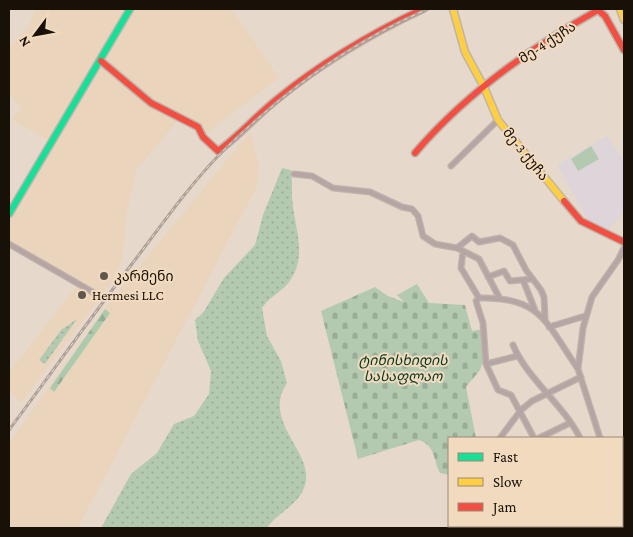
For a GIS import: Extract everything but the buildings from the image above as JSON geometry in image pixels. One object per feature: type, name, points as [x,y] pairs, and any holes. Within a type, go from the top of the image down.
[{"type":"street","points":[[9,214],[130,9]]},
{"type":"street","points":[[100,61],[151,103],[198,126],[203,137],[218,150],[253,118],[329,59],[353,44],[423,9]]},
{"type":"street","name":"მე-3 ქუჩა","points":[[452,9],[465,52],[484,87],[498,120],[511,138],[581,220],[624,242]]},
{"type":"street","points":[[620,9],[624,20]]},
{"type":"street","name":"მე-4 ქუჩა","points":[[484,87],[524,56],[598,10],[605,16],[624,50]]},
{"type":"street","points":[[415,152],[430,133],[484,87]]},
{"type":"street","points":[[451,166],[498,120]]},
{"type":"street","points":[[294,174],[312,176],[332,188],[370,192],[402,207],[412,209],[418,216],[423,236],[435,244],[457,248],[479,259],[499,297]]},
{"type":"street","points":[[457,248],[472,236],[479,242],[494,238],[505,239],[513,245],[544,296],[545,318],[549,327],[578,369],[600,437]]},
{"type":"street","points":[[9,244],[103,298]]},
{"type":"street","points":[[578,369],[585,316],[598,286],[618,260],[624,248]]},
{"type":"street","points":[[463,251],[462,268],[479,298]]},
{"type":"street","points":[[488,277],[504,271],[510,281],[532,279]]},
{"type":"street","points":[[523,280],[536,311]]},
{"type":"street","points":[[479,298],[499,297],[518,302],[545,318]]},
{"type":"street","points":[[479,298],[476,302],[484,329],[486,364],[498,390],[512,395],[534,437]]},
{"type":"street","points":[[549,327],[585,316]]},
{"type":"street","points":[[513,345],[518,356],[579,437]]},
{"type":"street","points":[[486,364],[518,356]]},
{"type":"street","points":[[501,437],[521,410],[532,401],[581,377]]},
{"type":"street","points":[[541,437],[570,423]]},
{"type":"shaded area","points":[[32,9],[127,9],[50,141],[12,120],[22,107],[9,94],[9,48],[27,29],[35,11]]},
{"type":"shaded area","points":[[134,9],[232,9],[279,78],[204,135],[200,125],[153,102],[109,66],[106,60]]},
{"type":"shaded area","points":[[101,67],[152,107],[179,119],[137,170],[127,211],[123,256],[114,278],[102,295],[9,240],[9,222]]},
{"type":"shaded area","points":[[250,132],[259,164],[257,186],[78,528],[14,528],[9,525],[9,443],[108,304]]},
{"type":"shaded area","points":[[607,136],[624,162],[624,211],[608,231],[588,220],[557,165]]},
{"type":"shaded area","points":[[77,285],[100,298],[21,403],[9,391],[9,370],[12,369]]},
{"type":"green space","points":[[591,146],[599,159],[578,171],[571,159]]},
{"type":"green space","points":[[282,168],[291,170],[293,207],[299,249],[298,259],[291,279],[262,308],[267,336],[281,361],[287,383],[281,398],[280,412],[284,425],[303,463],[306,475],[301,494],[267,528],[101,528],[131,474],[157,453],[174,424],[194,416],[209,394],[211,371],[198,341],[195,320],[203,313],[224,278],[255,245],[263,215]]},
{"type":"green space","name":"ტინისხიდის სასაფლაო","points":[[417,284],[429,303],[465,305],[472,331],[484,329],[486,364],[482,364],[480,370],[466,387],[476,437],[448,437],[448,475],[440,473],[431,450],[419,440],[358,459],[321,311],[375,287],[388,296],[404,302],[397,295]]},
{"type":"green space","points":[[105,309],[110,313],[54,392],[50,388]]},
{"type":"green space","points":[[77,319],[45,364],[39,360],[61,330]]},
{"type":"railway","points":[[9,430],[169,215],[224,150],[270,108],[319,70],[372,37],[428,9]]},
{"type":"traffic: fast","points":[[9,214],[130,9]]},
{"type":"traffic: slow","points":[[453,9],[465,52],[484,87],[498,120],[564,201]]},
{"type":"traffic: slow","points":[[620,9],[624,20]]},
{"type":"traffic: jam","points":[[101,61],[151,103],[198,127],[203,137],[218,151],[276,100],[310,74],[365,39],[423,9]]},
{"type":"traffic: jam","points":[[415,153],[477,91],[500,73],[548,40],[598,10],[605,16],[624,50]]},
{"type":"traffic: jam","points":[[564,201],[581,221],[624,242]]},
{"type":"place","name":"კარმენი","points":[[104,276]]},
{"type":"place","name":"Hermesi LLC","points":[[82,295]]}]
